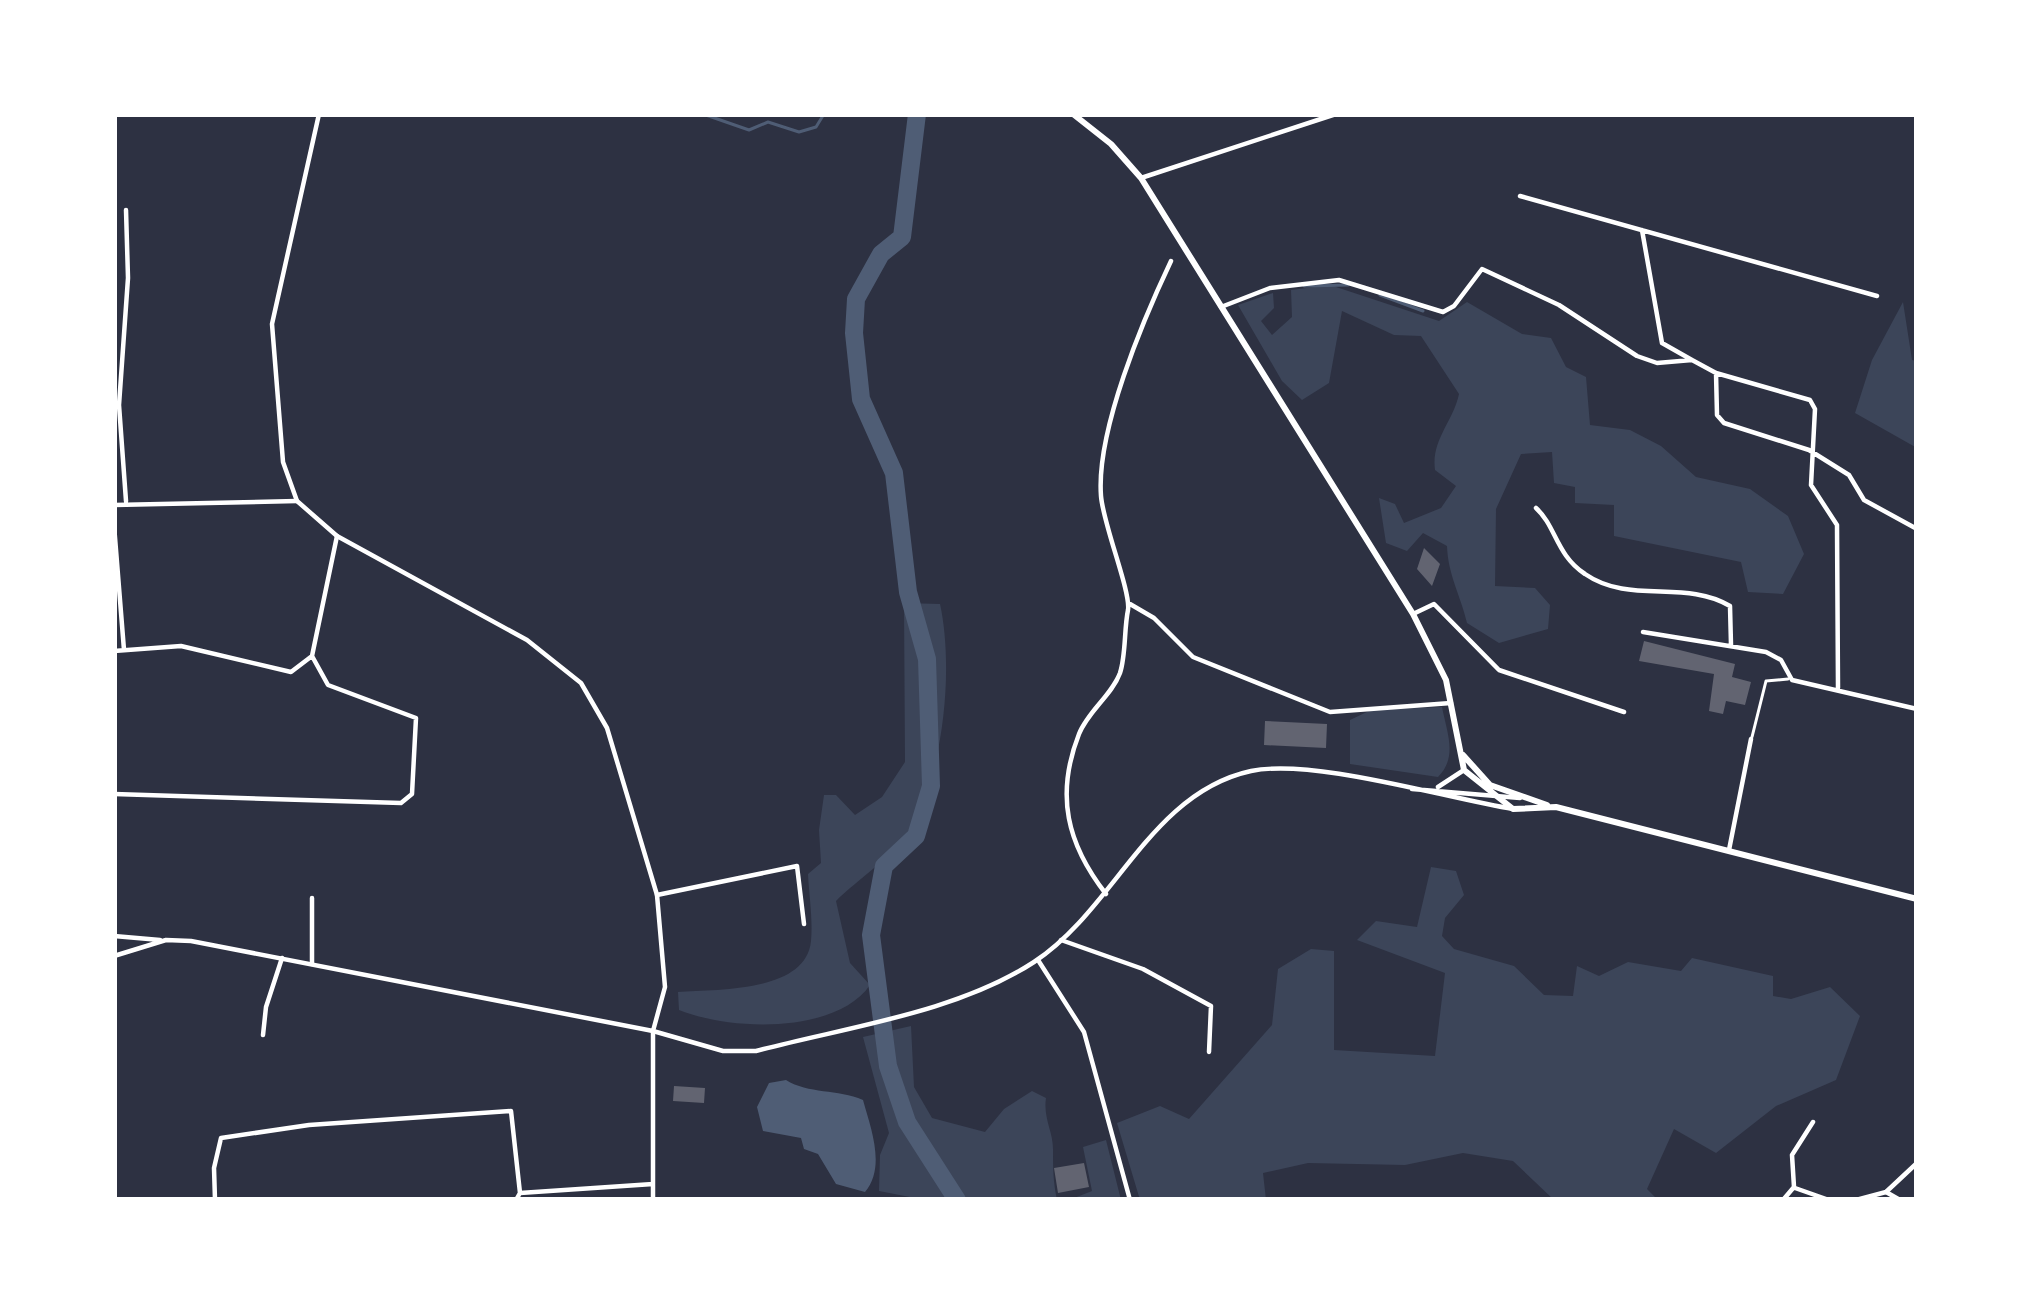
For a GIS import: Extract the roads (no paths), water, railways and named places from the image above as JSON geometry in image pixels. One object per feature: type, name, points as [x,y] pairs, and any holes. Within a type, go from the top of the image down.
[{"type":"main road","points":[[1073,114],[1111,144],[1141,178],[1414,614],[1432,645],[1451,703],[1463,770],[1513,809],[1556,807]]},
{"type":"main road","points":[[1462,754],[1493,792],[1917,899]]},
{"type":"street","points":[[1141,178],[1336,114]]},
{"type":"street","points":[[317,115],[272,324],[284,462],[297,501],[337,536],[527,640],[580,683],[607,728],[657,895],[665,987],[653,1031],[653,1200]]},
{"type":"street","points":[[1520,196],[1877,296]]},
{"type":"street","points":[[126,210],[128,278],[119,405],[126,501]]},
{"type":"street","points":[[1642,230],[1662,343],[1716,373],[1810,400],[1815,410],[1809,450],[1811,485],[1837,525],[1838,688]]},
{"type":"street","points":[[1106,894],[1069,838],[1068,781],[1080,732],[1120,673],[1130,604],[1107,540],[1100,490],[1114,414],[1142,321],[1171,261]]},
{"type":"street","points":[[1221,307],[1270,288],[1339,280],[1443,312],[1454,307],[1482,269],[1559,305],[1636,356],[1658,363],[1692,360]]},
{"type":"street","points":[[1716,373],[1717,415],[1724,423],[1809,450],[1850,475],[1864,500],[1917,530]]},
{"type":"street","points":[[114,505],[126,501],[297,501]]},
{"type":"street","points":[[1536,508],[1557,548],[1605,586],[1695,592],[1730,606],[1731,646]]},
{"type":"street","points":[[114,524],[124,651]]},
{"type":"street","points":[[114,794],[408,799],[416,718],[328,686],[312,656],[337,536]]},
{"type":"street","points":[[1130,604],[1154,618],[1193,657],[1330,712],[1451,703]]},
{"type":"street","points":[[1414,614],[1434,604],[1498,670],[1624,712]]},
{"type":"street","points":[[1643,632],[1774,656],[1792,680]]},
{"type":"street","points":[[114,651],[181,646],[291,672],[312,656]]},
{"type":"street","points":[[1730,851],[1766,681],[1838,688],[1917,709]]},
{"type":"street","points":[[114,936],[282,958],[653,1031],[723,1051],[756,1051],[996,984],[1038,960],[1106,894],[1156,829],[1221,780],[1255,770],[1299,771],[1513,809]]},
{"type":"street","points":[[1435,789],[1463,770]]},
{"type":"street","points":[[1401,789],[1493,792]]},
{"type":"street","points":[[1412,792],[1484,802],[1493,792]]},
{"type":"street","points":[[657,895],[797,866],[804,924]]},
{"type":"street","points":[[312,898],[313,964]]},
{"type":"street","points":[[114,956],[166,940]]},
{"type":"street","points":[[1061,940],[1143,969],[1211,1006],[1209,1052]]},
{"type":"street","points":[[263,1035],[264,1013],[282,958]]},
{"type":"street","points":[[1038,960],[1084,1032],[1130,1200]]},
{"type":"street","points":[[215,1200],[214,1168],[221,1138],[309,1125],[511,1112],[520,1192],[516,1200]]},
{"type":"street","points":[[1783,1200],[1794,1187],[1792,1155],[1814,1122]]},
{"type":"street","points":[[1856,1200],[1886,1192],[1917,1162]]},
{"type":"street","points":[[520,1192],[653,1184]]},
{"type":"street","points":[[1794,1187],[1829,1200]]},
{"type":"street","points":[[1886,1192],[1900,1200]]},
{"type":"waterway","points":[[703,114],[749,130],[768,122],[799,132],[816,127],[824,114]]},
{"type":"waterway","points":[[917,114],[902,237],[881,254],[856,299],[854,333],[861,399],[894,473],[908,592],[927,659],[931,786],[916,836],[884,866],[871,935],[888,1066],[907,1122],[957,1200]]},
{"type":"waterway","points":[[1304,286],[1348,285]]},
{"type":"waterway","points":[[1380,295],[1423,311]]}]
